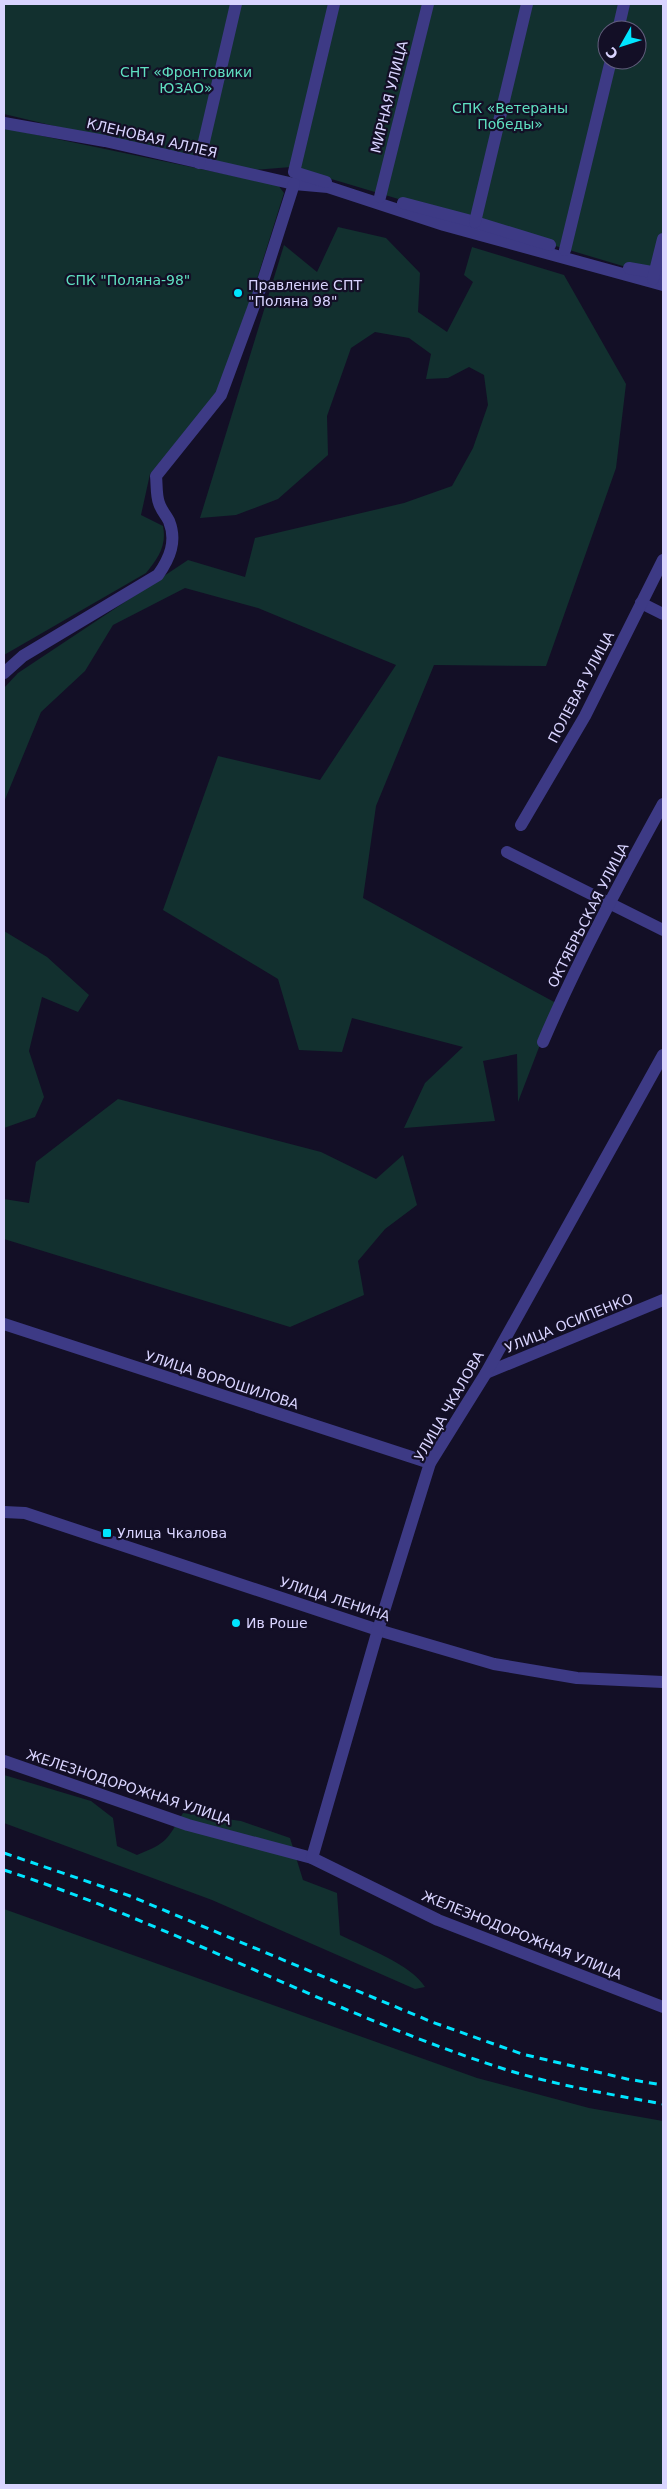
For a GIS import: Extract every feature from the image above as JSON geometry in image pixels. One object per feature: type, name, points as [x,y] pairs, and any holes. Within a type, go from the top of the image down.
[{"type":"street","points":[[198,163],[236,4]]},
{"type":"street","points":[[4,673],[23,656],[158,575],[168,560],[172,549],[172,534],[169,521],[159,503],[156,476],[221,395],[262,284],[294,178],[334,4]]},
{"type":"street","name":"МИРНАЯ УЛИЦА","points":[[380,197],[428,4]]},
{"type":"street","points":[[475,222],[527,4]]},
{"type":"street","points":[[620,20],[624,4]]},
{"type":"street","points":[[565,250],[609,70]]},
{"type":"street","name":"КЛЕНОВАЯ АЛЛЕЯ","points":[[4,123],[105,141],[198,163],[294,178]]},
{"type":"street","points":[[294,178],[380,197],[475,222],[658,278]]},
{"type":"street","points":[[294,178],[328,187],[444,225],[658,278]]},
{"type":"street","points":[[658,278],[663,239]]},
{"type":"street","name":"ПОЛЕВАЯ УЛИЦА","points":[[521,825],[585,716],[663,560]]},
{"type":"street","points":[[641,603],[663,614]]},
{"type":"street","name":"ОКТЯБРЬСКАЯ УЛИЦА","points":[[543,1042],[609,901],[663,804]]},
{"type":"street","points":[[508,852],[609,901],[663,930]]},
{"type":"street","name":"УЛИЦА ЧКАЛОВА","points":[[312,1858],[378,1630],[430,1463],[486,1373],[663,1055]]},
{"type":"street","name":"УЛИЦА ОСИПЕНКО","points":[[486,1373],[663,1300]]},
{"type":"street","name":"УЛИЦА ВОРОШИЛОВА","points":[[4,1324],[430,1463]]},
{"type":"street","name":"УЛИЦА ЛЕНИНА","points":[[4,1512],[25,1513],[378,1630],[519,1670],[577,1678],[663,1682]]},
{"type":"street","name":"ЖЕЛЕЗНОДОРОЖНАЯ УЛИЦА","points":[[4,1761],[188,1825],[312,1858],[438,1920],[663,2007]]},
{"type":"green space","name":"СПК «Ветераны Победы»","points":[[4,4],[663,4],[663,278],[291,167],[243,171],[4,114]]},
{"type":"green space","name":"СПК \"Поляна-98\"","points":[[4,128],[278,185],[284,193],[224,384],[150,474],[141,515],[163,526],[164,540],[158,557],[146,573],[4,655]]},
{"type":"green space","points":[[338,227],[386,238],[420,273],[418,312],[447,332],[473,282],[464,275],[472,247],[564,275],[626,384],[616,468],[546,666],[434,665],[376,806],[363,898],[556,1003],[518,1102],[517,1054],[483,1061],[495,1121],[404,1128],[425,1083],[463,1047],[352,1018],[342,1052],[299,1050],[278,979],[163,910],[218,756],[320,780],[396,665],[258,608],[185,588],[113,625],[85,671],[41,712],[4,802],[4,688],[18,673],[188,560],[245,577],[255,538],[404,503],[452,486],[473,448],[488,405],[484,375],[469,367],[448,378],[426,379],[431,354],[409,338],[375,332],[351,348],[327,416],[328,455],[278,499],[236,515],[200,518],[284,245],[317,272]]},
{"type":"green space","points":[[4,931],[47,957],[89,995],[78,1012],[42,997],[29,1051],[44,1097],[35,1117],[4,1128]]},
{"type":"green space","points":[[118,1099],[321,1152],[376,1179],[403,1155],[417,1205],[385,1229],[358,1261],[364,1295],[290,1327],[4,1239],[4,1199],[29,1203],[36,1162]]},
{"type":"green space","points":[[4,1775],[91,1801],[113,1818],[117,1846],[137,1855],[161,1844],[183,1813],[241,1821],[290,1838],[303,1880],[337,1893],[340,1935],[399,1964],[410,1971],[425,1987],[415,1989],[212,1900],[4,1823]]},
{"type":"green space","points":[[4,1909],[477,2078],[589,2108],[663,2121],[663,2485],[4,2485]]},
{"type":"railway","points":[[4,1853],[130,1896],[432,2022],[522,2054],[627,2079],[663,2085]]},
{"type":"railway","points":[[4,1870],[129,1916],[314,1996],[438,2046],[501,2068],[541,2079],[582,2089],[663,2104]]},
{"type":"place","name":"Правление СПТ \"Поляна 98\"","points":[[238,293]]},
{"type":"place","name":"Улица Чкалова","points":[[107,1533]]},
{"type":"place","name":"Ив Роше","points":[[236,1623]]},
{"type":"park label","name":"СНТ «Фронтовики ЮЗАО»","points":[[186,80]]}]
